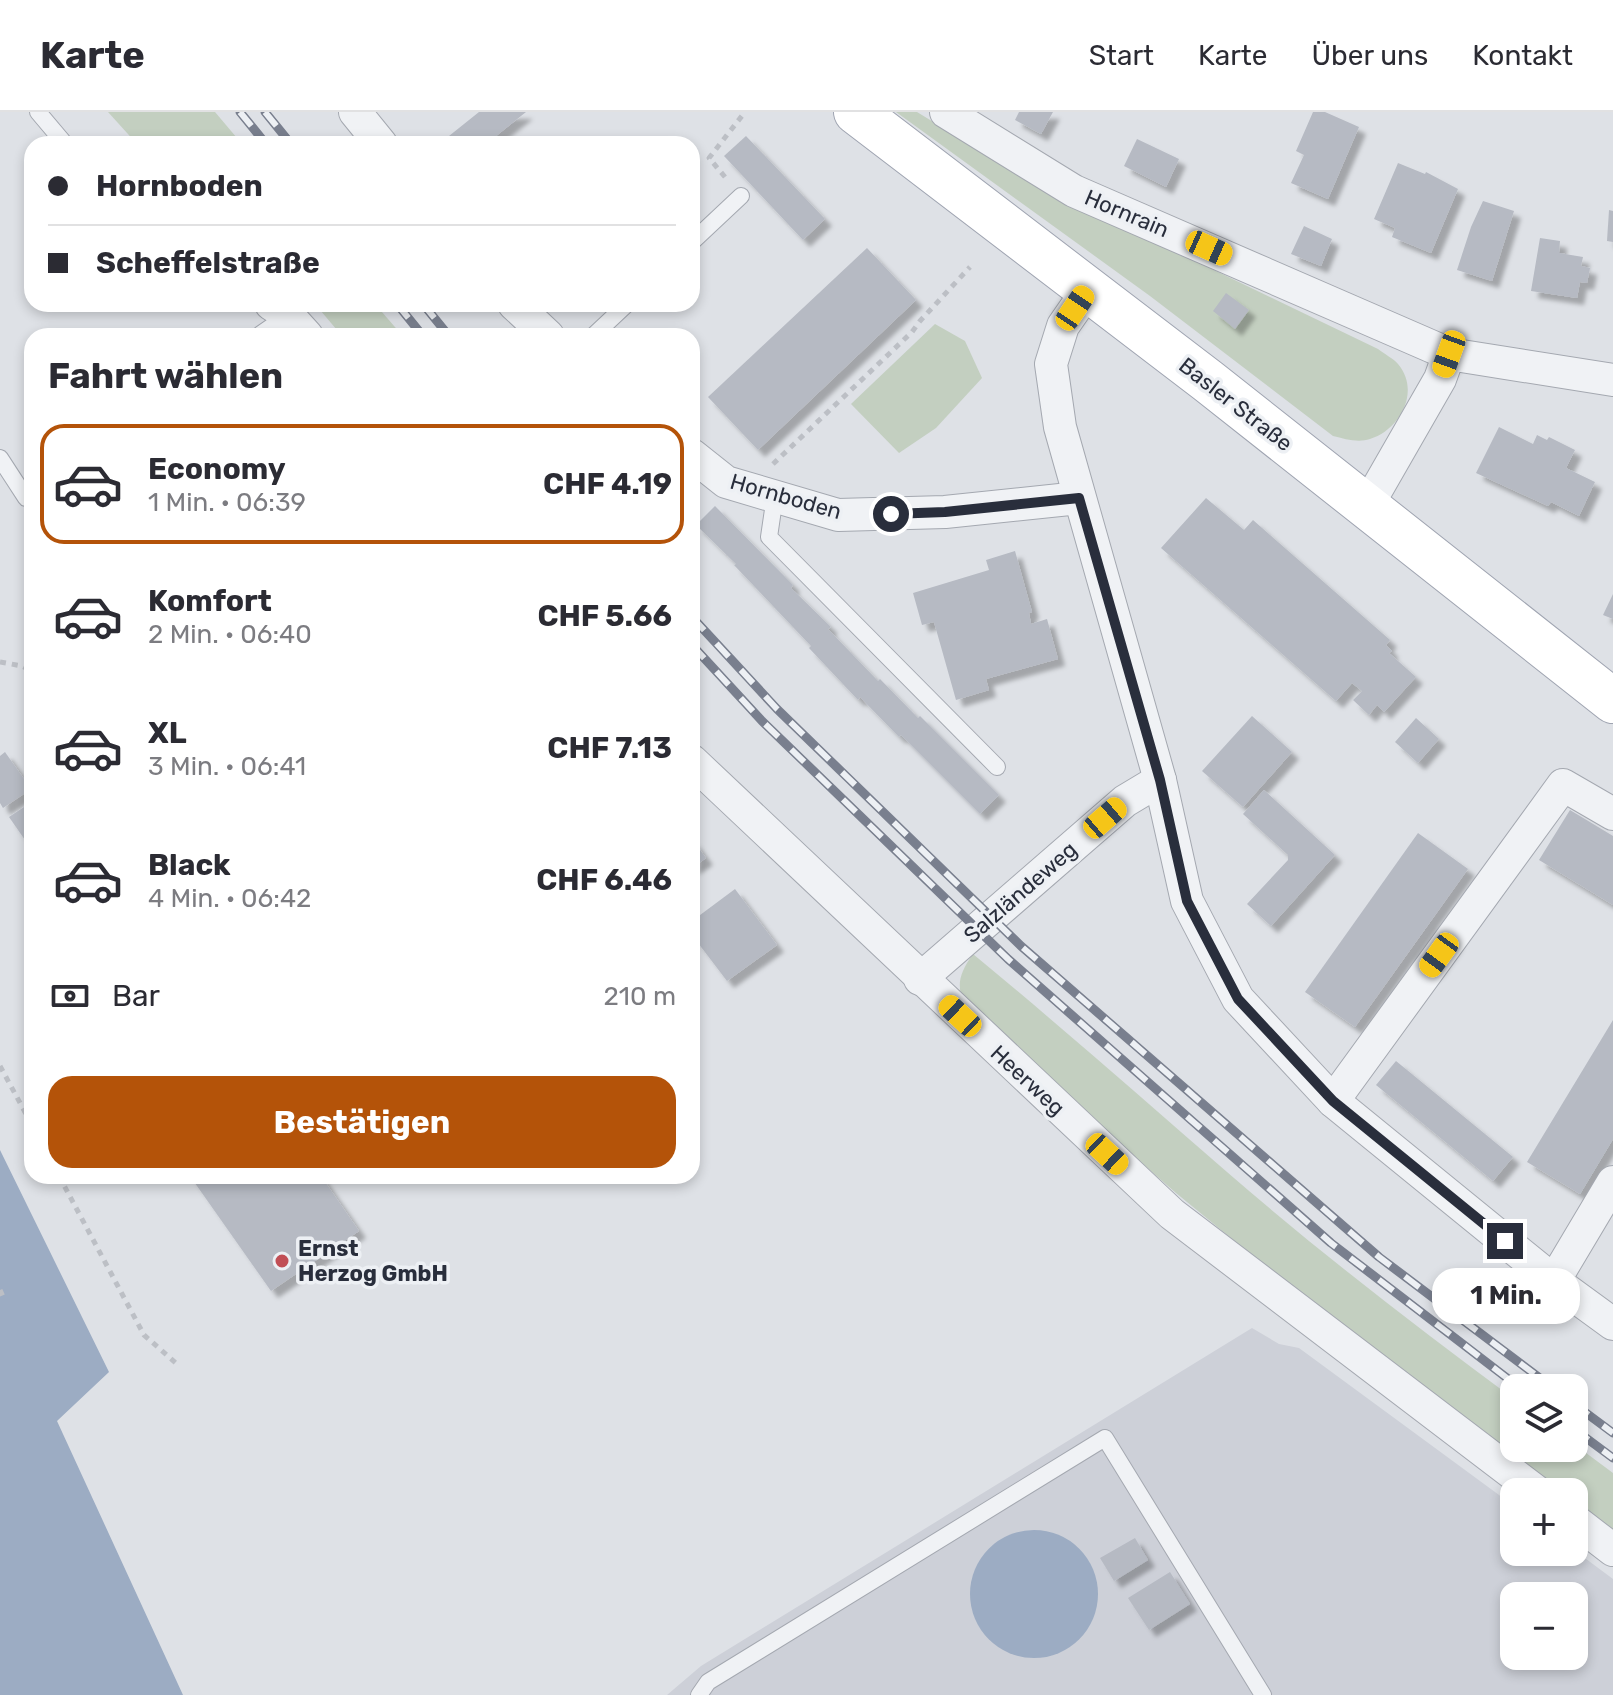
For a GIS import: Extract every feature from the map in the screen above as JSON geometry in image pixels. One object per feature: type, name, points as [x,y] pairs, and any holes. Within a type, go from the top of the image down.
[{"type":"main road","name":"Basler Straße","points":[[856,112],[1208,381],[1613,701]]},
{"type":"street","points":[[355,112],[374,136]]},
{"type":"street","name":"Hornrain","points":[[946,112],[1074,191],[1449,354],[1613,380]]},
{"type":"street","points":[[1088,290],[1063,326],[1051,364],[1060,427],[1160,780],[1187,901],[1238,999],[1333,1101],[1554,1281],[1613,1324]]},
{"type":"street","points":[[522,312],[540,328]]},
{"type":"street","points":[[1366,508],[1440,379],[1449,354]]},
{"type":"street","name":"Hornboden","points":[[700,461],[726,482],[838,515],[945,512],[1079,498]]},
{"type":"street","name":"Heerweg","points":[[700,775],[1172,1214],[1519,1478]]},
{"type":"street","name":"Salzländeweg","points":[[920,979],[1125,801],[1160,780]]},
{"type":"street","points":[[1333,1101],[1563,785],[1613,814]]},
{"type":"street","points":[[1554,1281],[1613,1182]]},
{"type":"street","points":[[1588,1531],[1613,1550]]},
{"type":"lane","points":[[38,112],[58,136]]},
{"type":"lane","points":[[700,234],[741,196]]},
{"type":"lane","points":[[602,328],[618,312]]},
{"type":"lane","points":[[0,458],[24,495]]},
{"type":"lane","points":[[765,494],[769,537],[997,767]]},
{"type":"lane","points":[[699,1695],[708,1682],[1105,1438],[1263,1695]]},
{"type":"path","points":[[741,196],[709,158],[745,112]]},
{"type":"path","points":[[765,494],[761,476],[912,332],[970,267]]},
{"type":"path","points":[[0,662],[24,667]]},
{"type":"path","points":[[0,1066],[24,1110]]},
{"type":"path","points":[[63,1184],[144,1335],[177,1364]]},
{"type":"path","points":[[0,1290],[4,1299]]},
{"type":"shaded area","points":[[1252,1328],[1279,1344],[1299,1348],[1500,1496],[1500,1566],[1588,1566],[1588,1560],[1613,1579],[1613,1695],[667,1695],[701,1666]]},
{"type":"green space","points":[[108,112],[215,112],[235,136],[130,136]]},
{"type":"green space","points":[[896,112],[917,112],[999,162],[1135,232],[1378,349],[1396,362],[1405,375],[1408,386],[1404,408],[1390,427],[1370,439],[1356,441],[1333,436],[1150,296]]},
{"type":"green space","points":[[322,312],[382,312],[396,328],[335,328]]},
{"type":"green space","points":[[935,324],[965,341],[982,378],[936,428],[899,453],[851,404]]},
{"type":"green space","points":[[973,954],[1297,1231],[1500,1388],[1500,1452],[1425,1397],[1176,1193],[994,1034],[962,998],[960,989],[965,967]]},
{"type":"green space","points":[[1588,1454],[1613,1473],[1613,1535],[1588,1516],[1588,1478],[1536,1478],[1514,1462],[1588,1462]]},
{"type":"water","points":[[0,1150],[109,1372],[57,1421],[183,1695],[0,1695]]},
{"type":"water","points":[[1034,1530],[1059,1535],[1080,1548],[1093,1569],[1098,1594],[1093,1619],[1080,1640],[1059,1653],[1034,1658],[1009,1653],[988,1640],[975,1619],[970,1594],[975,1569],[988,1548],[1009,1535]]},
{"type":"building","points":[[479,112],[526,112],[496,136],[449,136]]},
{"type":"building","points":[[1019,112],[1053,112],[1041,134],[1015,120]]},
{"type":"building","points":[[1313,112],[1325,112],[1359,127],[1328,199],[1291,183],[1304,155],[1296,151]]},
{"type":"building","points":[[746,136],[825,219],[803,240],[724,156]]},
{"type":"building","points":[[1137,139],[1179,159],[1166,187],[1124,166]]},
{"type":"building","points":[[1398,163],[1426,172],[1458,189],[1431,253],[1392,237],[1395,228],[1374,219]]},
{"type":"building","points":[[1483,201],[1514,211],[1492,281],[1457,270]]},
{"type":"building","points":[[1609,210],[1613,211],[1613,242],[1607,241]]},
{"type":"building","points":[[1304,226],[1332,239],[1321,266],[1291,254]]},
{"type":"building","points":[[1540,238],[1560,241],[1559,253],[1583,257],[1581,266],[1590,268],[1587,283],[1580,282],[1577,298],[1531,291]]},
{"type":"building","points":[[867,248],[916,300],[758,450],[708,397]]},
{"type":"building","points":[[1226,293],[1249,310],[1235,329],[1213,311]]},
{"type":"building","points":[[1499,427],[1533,444],[1537,435],[1547,440],[1549,437],[1575,450],[1566,468],[1595,482],[1579,516],[1551,502],[1548,506],[1476,473]]},
{"type":"building","points":[[1206,498],[1244,530],[1253,520],[1390,640],[1386,645],[1392,651],[1389,653],[1416,677],[1384,712],[1377,705],[1369,715],[1353,700],[1362,691],[1352,683],[1336,701],[1161,548]]},
{"type":"building","points":[[715,506],[793,585],[791,588],[831,627],[828,629],[878,681],[880,679],[918,718],[920,716],[999,795],[980,814],[901,735],[899,737],[860,697],[858,700],[736,564],[700,529],[700,521]]},
{"type":"building","points":[[1015,551],[1032,612],[1029,613],[1031,624],[1047,619],[1058,659],[986,679],[989,690],[956,700],[934,622],[922,625],[913,593],[989,570],[986,560]]},
{"type":"building","points":[[1613,594],[1613,619],[1603,615]]},
{"type":"building","points":[[1252,716],[1292,752],[1243,807],[1202,771]]},
{"type":"building","points":[[1416,718],[1439,739],[1418,763],[1395,742]]},
{"type":"building","points":[[5,752],[24,779],[24,794],[3,808],[0,803],[0,756]]},
{"type":"building","points":[[1264,790],[1335,855],[1271,926],[1247,904],[1288,860],[1288,855],[1243,814]]},
{"type":"building","points":[[24,807],[24,839],[9,817]]},
{"type":"building","points":[[1570,810],[1613,836],[1613,905],[1539,860]]},
{"type":"building","points":[[1418,833],[1468,869],[1355,1027],[1305,992]]},
{"type":"building","points":[[735,889],[777,945],[727,981],[700,946],[700,915]]},
{"type":"building","points":[[1613,1020],[1613,1139],[1580,1194],[1527,1162]]},
{"type":"building","points":[[1396,1061],[1513,1157],[1493,1181],[1376,1085]]},
{"type":"building","name":"Ernst Herzog GmbH","points":[[196,1184],[327,1184],[359,1231],[271,1291]]},
{"type":"building","points":[[1135,1538],[1148,1560],[1114,1581],[1100,1558]]},
{"type":"building","points":[[1170,1572],[1190,1604],[1149,1630],[1128,1598]]},
{"type":"railway","points":[[240,112],[260,136]]},
{"type":"railway","points":[[265,112],[284,136]]},
{"type":"railway","points":[[404,312],[416,328]]},
{"type":"railway","points":[[430,312],[442,328]]},
{"type":"railway","points":[[700,626],[777,709],[1021,946],[1379,1257],[1534,1374]]},
{"type":"railway","points":[[700,654],[762,721],[1008,959],[1331,1243],[1502,1374]]},
{"type":"railway","points":[[1588,1414],[1613,1433]]},
{"type":"railway","points":[[1588,1439],[1613,1458]]},
{"type":"place","name":"Ernst Herzog GmbH","points":[[282,1261]]},
{"type":"route","points":[[891,514],[945,512],[1079,498],[1160,780],[1187,901],[1238,999],[1333,1101],[1505,1241]]}]
